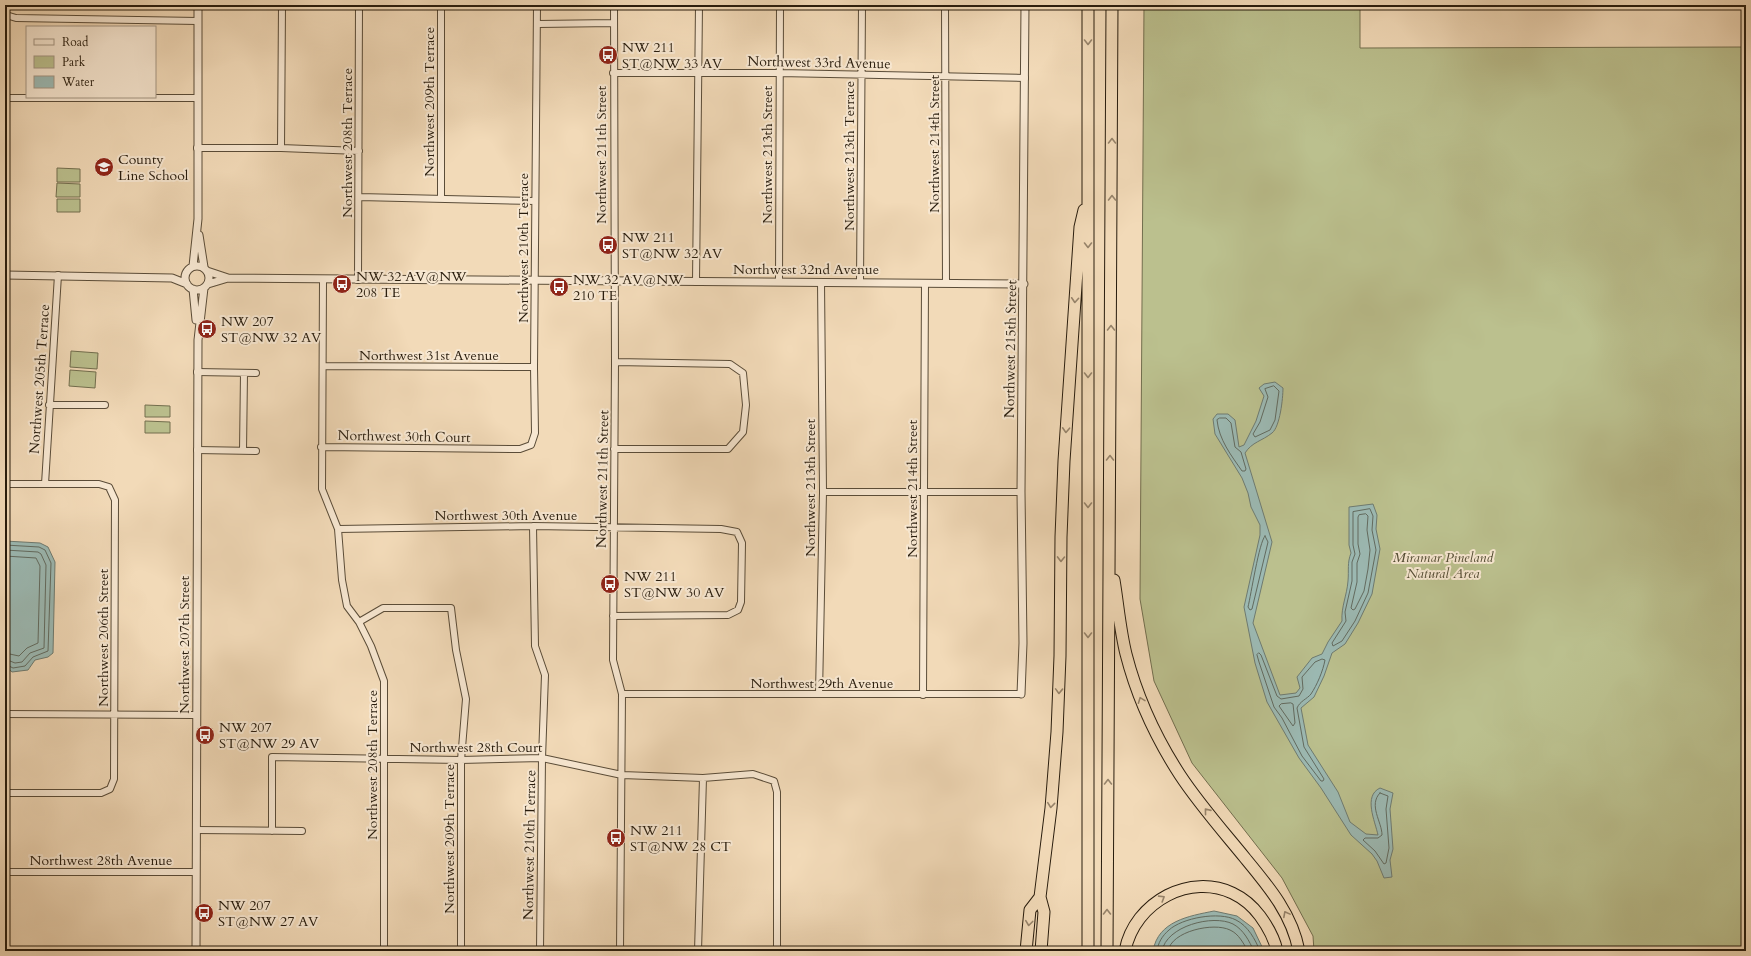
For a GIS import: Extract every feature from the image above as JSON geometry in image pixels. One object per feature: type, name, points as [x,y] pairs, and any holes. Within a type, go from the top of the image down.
[{"type":"highway","points":[[1088,5],[1088,951]]},
{"type":"highway","points":[[1107,951],[1112,5]]},
{"type":"highway","points":[[1041,951],[1044,912],[1040,897],[1053,782],[1058,707],[1061,550],[1069,384],[1080,227],[1088,192]]},
{"type":"highway","points":[[1109,554],[1126,654],[1146,714],[1166,754],[1200,803],[1279,900],[1290,922],[1299,951]]},
{"type":"highway","points":[[1125,951],[1134,925],[1149,906],[1168,894],[1199,886],[1226,890],[1243,898],[1250,904],[1269,929],[1276,951]]},
{"type":"highway","points":[[1026,951],[1030,910],[1040,897]]},
{"type":"street","points":[[5,275],[172,278],[198,290],[206,286],[210,277],[205,269],[198,219],[198,5]]},
{"type":"street","points":[[281,148],[282,5]]},
{"type":"street","name":"Northwest 208th Terrace","points":[[358,280],[359,5]]},
{"type":"street","name":"Northwest 209th Terrace","points":[[441,199],[442,5]]},
{"type":"street","name":"Northwest 210th Terrace","points":[[487,449],[520,449],[530,445],[535,433],[534,367],[537,5]]},
{"type":"street","name":"Northwest 211th Street","points":[[614,5],[615,362],[613,660],[622,694],[620,951]]},
{"type":"street","points":[[696,282],[699,5]]},
{"type":"street","name":"Northwest 213th Street","points":[[779,281],[780,5]]},
{"type":"street","name":"Northwest 213th Terrace","points":[[860,283],[862,5]]},
{"type":"street","name":"Northwest 214th Street","points":[[945,5],[946,283]]},
{"type":"street","name":"Northwest 215th Street","points":[[1021,694],[1023,643],[1021,492],[1024,284],[1025,5]]},
{"type":"street","points":[[6,13],[16,18],[198,21]]},
{"type":"street","points":[[538,24],[614,23]]},
{"type":"street","name":"Northwest 33rd Avenue","points":[[613,73],[779,73],[1025,78]]},
{"type":"street","points":[[5,98],[197,98]]},
{"type":"street","points":[[197,148],[281,148],[359,151]]},
{"type":"street","points":[[359,197],[535,201]]},
{"type":"street","points":[[190,286],[185,277],[191,268],[198,219]]},
{"type":"street","points":[[172,278],[191,268],[205,269]]},
{"type":"street","name":"Northwest 32nd Avenue","points":[[205,269],[228,278],[323,280],[535,282],[779,281],[1024,284]]},
{"type":"street","name":"Northwest 205th Terrace","points":[[45,484],[58,275]]},
{"type":"street","name":"Northwest 32nd Avenue","points":[[206,286],[228,278]]},
{"type":"street","name":"Northwest 208th Terrace","points":[[323,280],[321,447],[322,489],[338,529],[342,580],[347,606],[359,622],[371,646],[384,681],[384,951]]},
{"type":"street","name":"Northwest 213th Street","points":[[819,694],[823,492],[821,282]]},
{"type":"street","name":"Northwest 214th Street","points":[[923,695],[925,283]]},
{"type":"street","name":"Northwest 207th Street","points":[[190,286],[198,340]]},
{"type":"street","name":"Northwest 207th Street","points":[[196,951],[197,372],[198,340],[206,286]]},
{"type":"street","points":[[614,450],[728,449],[743,432],[746,405],[743,373],[730,364],[615,362]]},
{"type":"street","name":"Northwest 31st Avenue","points":[[323,366],[534,367]]},
{"type":"street","points":[[197,372],[256,373]]},
{"type":"street","points":[[242,451],[244,373]]},
{"type":"street","points":[[49,405],[104,405]]},
{"type":"street","name":"Northwest 30th Court","points":[[321,447],[487,449]]},
{"type":"street","points":[[197,450],[256,451]]},
{"type":"street","points":[[5,484],[45,484]]},
{"type":"street","name":"Northwest 206th Street","points":[[5,793],[101,793],[110,789],[114,779],[115,500],[109,487],[99,484],[45,484]]},
{"type":"street","points":[[823,492],[1021,492]]},
{"type":"street","name":"Northwest 210th Terrace","points":[[533,526],[535,646],[545,675],[542,758],[540,951]]},
{"type":"street","name":"Northwest 30th Avenue","points":[[338,529],[533,526],[721,529],[737,532],[742,543],[741,602],[738,610],[728,615],[613,616]]},
{"type":"street","name":"Northwest 209th Terrace","points":[[359,622],[383,608],[451,608],[456,650],[466,699],[461,760],[461,951]]},
{"type":"street","name":"Northwest 29th Avenue","points":[[622,694],[1021,694]]},
{"type":"street","points":[[5,714],[196,715]]},
{"type":"street","name":"Northwest 28th Court","points":[[272,831],[272,757],[461,760],[542,758],[622,775],[703,778],[753,774],[774,781],[777,792],[777,951]]},
{"type":"street","points":[[698,951],[703,778]]},
{"type":"street","points":[[196,830],[302,831]]},
{"type":"street","name":"Northwest 28th Avenue","points":[[5,872],[196,872]]},
{"type":"green space","name":"Miramar Pineland Natural Area","points":[[1144,5],[1360,5],[1360,48],[1746,47],[1746,951],[1314,951],[1313,936],[1282,878],[1192,763],[1154,681],[1140,599]]},
{"type":"green space","points":[[57,168],[80,169],[80,182],[57,182]]},
{"type":"green space","points":[[57,183],[80,184],[80,197],[56,197]]},
{"type":"green space","points":[[57,199],[80,199],[80,212],[57,212]]},
{"type":"green space","points":[[71,351],[98,353],[97,369],[70,367]]},
{"type":"green space","points":[[70,370],[96,372],[95,388],[69,386]]},
{"type":"green space","points":[[145,405],[170,406],[170,417],[145,417]]},
{"type":"green space","points":[[145,421],[170,422],[170,433],[145,433]]},
{"type":"water","points":[[1275,382],[1283,388],[1282,405],[1275,430],[1254,444],[1245,453],[1272,542],[1253,623],[1280,695],[1296,693],[1300,688],[1297,677],[1312,658],[1322,654],[1342,621],[1342,611],[1351,553],[1349,545],[1349,507],[1373,504],[1377,515],[1376,529],[1380,549],[1372,594],[1358,623],[1345,644],[1332,653],[1324,676],[1314,697],[1301,708],[1308,745],[1338,792],[1350,822],[1366,834],[1378,835],[1373,816],[1371,803],[1372,797],[1380,788],[1393,793],[1390,809],[1393,849],[1390,860],[1392,877],[1384,878],[1377,861],[1372,854],[1351,835],[1321,788],[1299,758],[1267,702],[1255,663],[1244,607],[1260,535],[1260,525],[1251,507],[1248,493],[1242,478],[1215,434],[1213,419],[1217,414],[1228,414],[1235,420],[1239,447],[1244,445],[1256,421],[1264,396],[1259,388],[1264,384]]},
{"type":"water","points":[[5,541],[40,543],[48,547],[55,562],[53,653],[48,657],[35,660],[28,670],[12,672],[5,666]]},
{"type":"water","points":[[1214,911],[1237,916],[1253,928],[1264,951],[1153,951],[1156,941],[1168,926],[1185,918]]},
{"type":"place","name":"NW 211 ST@NW 33 AV","points":[[608,55]]},
{"type":"place","name":"County Line School","points":[[104,167]]},
{"type":"place","name":"NW 211 ST@NW 32 AV","points":[[608,245]]},
{"type":"place","name":"NW 32 AV@NW 208 TE","points":[[342,284]]},
{"type":"place","name":"NW 32 AV@NW 210 TE","points":[[559,287]]},
{"type":"place","name":"NW 207 ST@NW 32 AV","points":[[207,329]]},
{"type":"place","name":"NW 211 ST@NW 30 AV","points":[[610,584]]},
{"type":"place","name":"NW 207 ST@NW 29 AV","points":[[205,735]]},
{"type":"place","name":"NW 211 ST@NW 28 CT","points":[[616,838]]},
{"type":"place","name":"NW 207 ST@NW 27 AV","points":[[204,913]]}]
